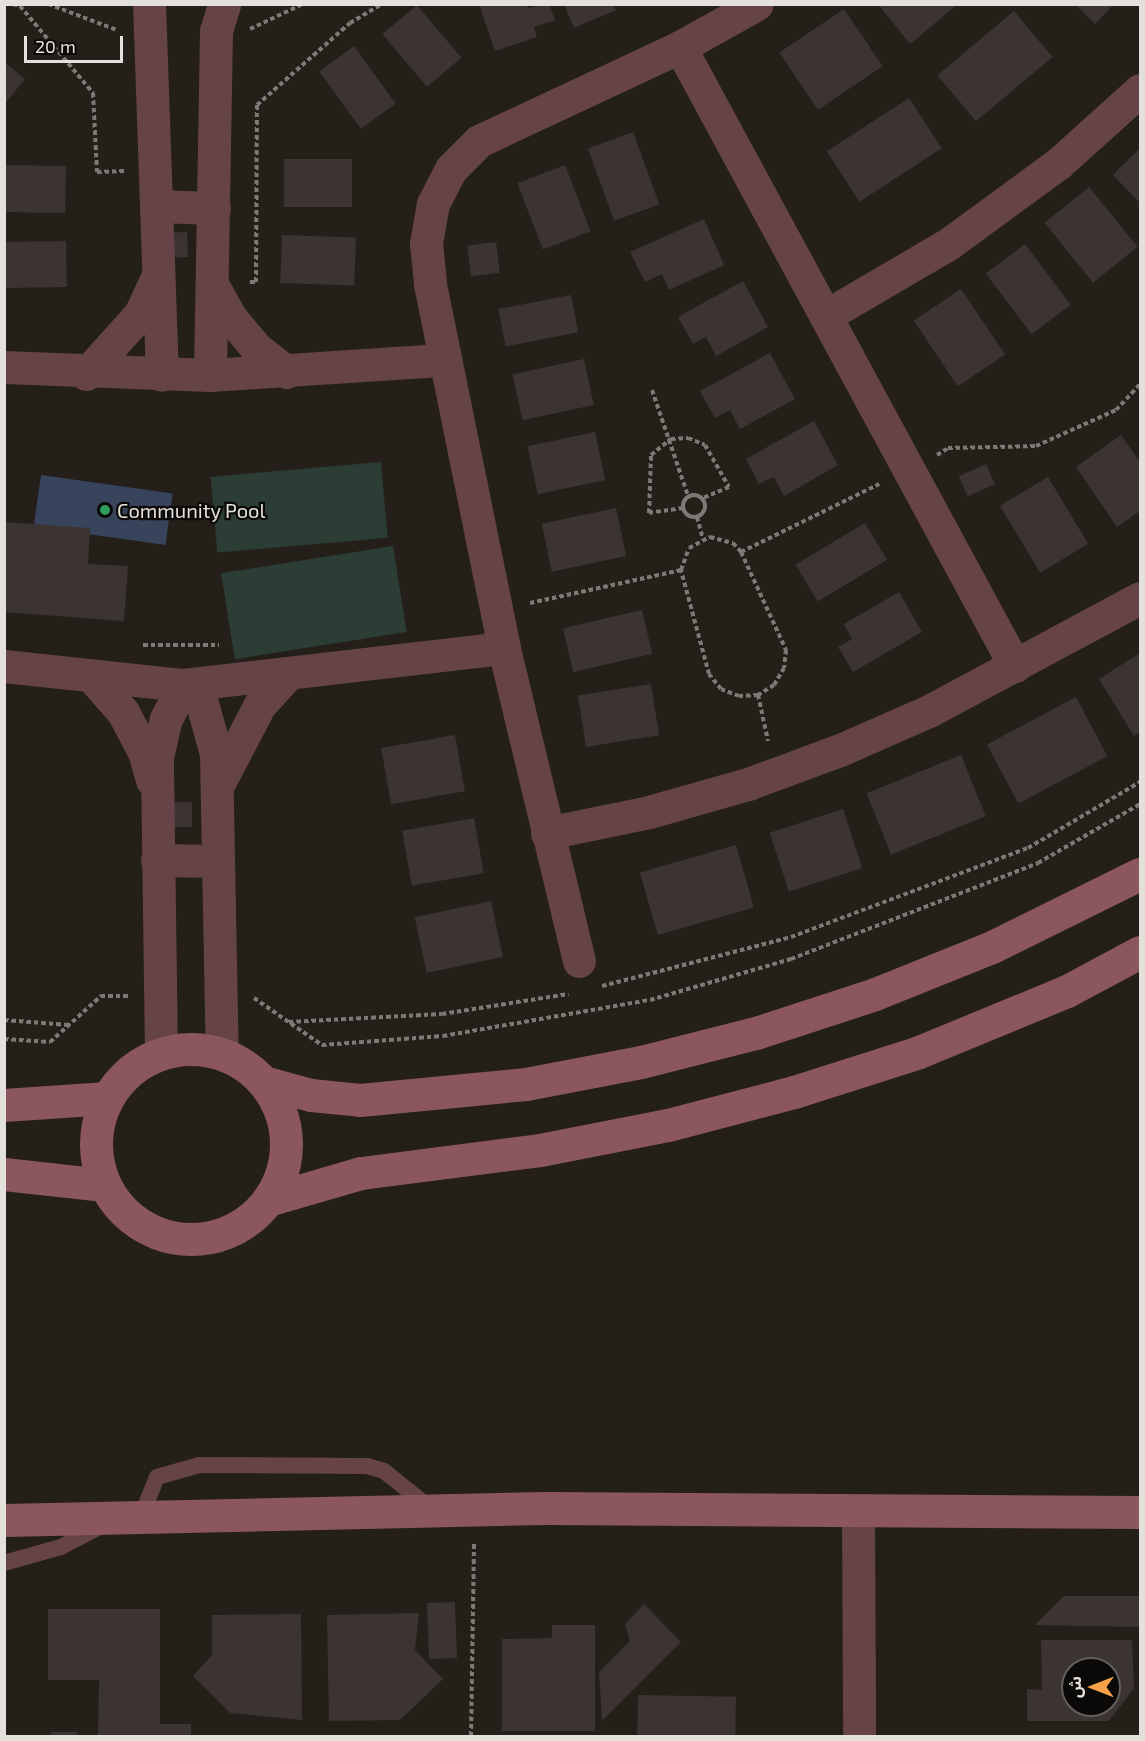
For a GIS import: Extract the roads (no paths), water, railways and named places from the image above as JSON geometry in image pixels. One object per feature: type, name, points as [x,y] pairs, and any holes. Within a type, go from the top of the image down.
[{"type":"street","points":[[148,4],[162,375]]},
{"type":"street","points":[[210,375],[216,31],[224,4]]},
{"type":"street","points":[[583,980],[504,648],[445,360],[426,243],[433,204],[452,169],[479,141],[514,122],[680,47],[757,4]]},
{"type":"street","points":[[680,47],[827,315],[906,471],[1015,666]]},
{"type":"street","points":[[827,315],[947,245],[1059,163],[1140,90]]},
{"type":"street","points":[[156,206],[214,208]]},
{"type":"street","points":[[86,374],[140,314],[157,277]]},
{"type":"street","points":[[212,284],[231,318],[256,348],[287,372]]},
{"type":"street","points":[[4,367],[86,374],[210,375],[287,372],[445,360]]},
{"type":"street","points":[[547,833],[649,812],[748,783],[919,716],[1140,598]]},
{"type":"street","points":[[4,666],[94,679],[190,685],[504,648]]},
{"type":"street","points":[[217,788],[259,706],[289,674]]},
{"type":"street","points":[[94,679],[129,722],[144,752],[156,795]]},
{"type":"street","points":[[190,685],[212,735],[217,788],[222,1053]]},
{"type":"street","points":[[160,1053],[157,757],[166,719],[190,685]]},
{"type":"street","points":[[157,860],[218,861]]},
{"type":"street","points":[[263,1082],[277,1103],[285,1145],[280,1178],[268,1200],[244,1223],[214,1237],[182,1239],[150,1231],[123,1212],[104,1185],[96,1146],[107,1098],[139,1063],[160,1053],[201,1048],[222,1053],[263,1082],[311,1095],[360,1100],[526,1084],[641,1062],[756,1033],[875,994],[992,947],[1140,874]]},
{"type":"street","points":[[268,1200],[361,1173],[551,1148],[668,1125],[794,1092],[919,1052],[1067,991],[1140,952]]},
{"type":"street","points":[[4,1105],[107,1098]]},
{"type":"street","points":[[4,1174],[104,1185]]},
{"type":"street","points":[[4,1520],[127,1520],[474,1510],[858,1513],[1140,1512]]},
{"type":"street","points":[[858,1513],[859,1737]]},
{"type":"lane","points":[[4,1563],[61,1547],[127,1520],[157,1478],[184,1466],[367,1466],[384,1471],[435,1512]]},
{"type":"water","name":"Community Pool","points":[[41,475],[173,494],[165,545],[34,526]]},
{"type":"place","name":"Community Pool","points":[[105,510]]}]
